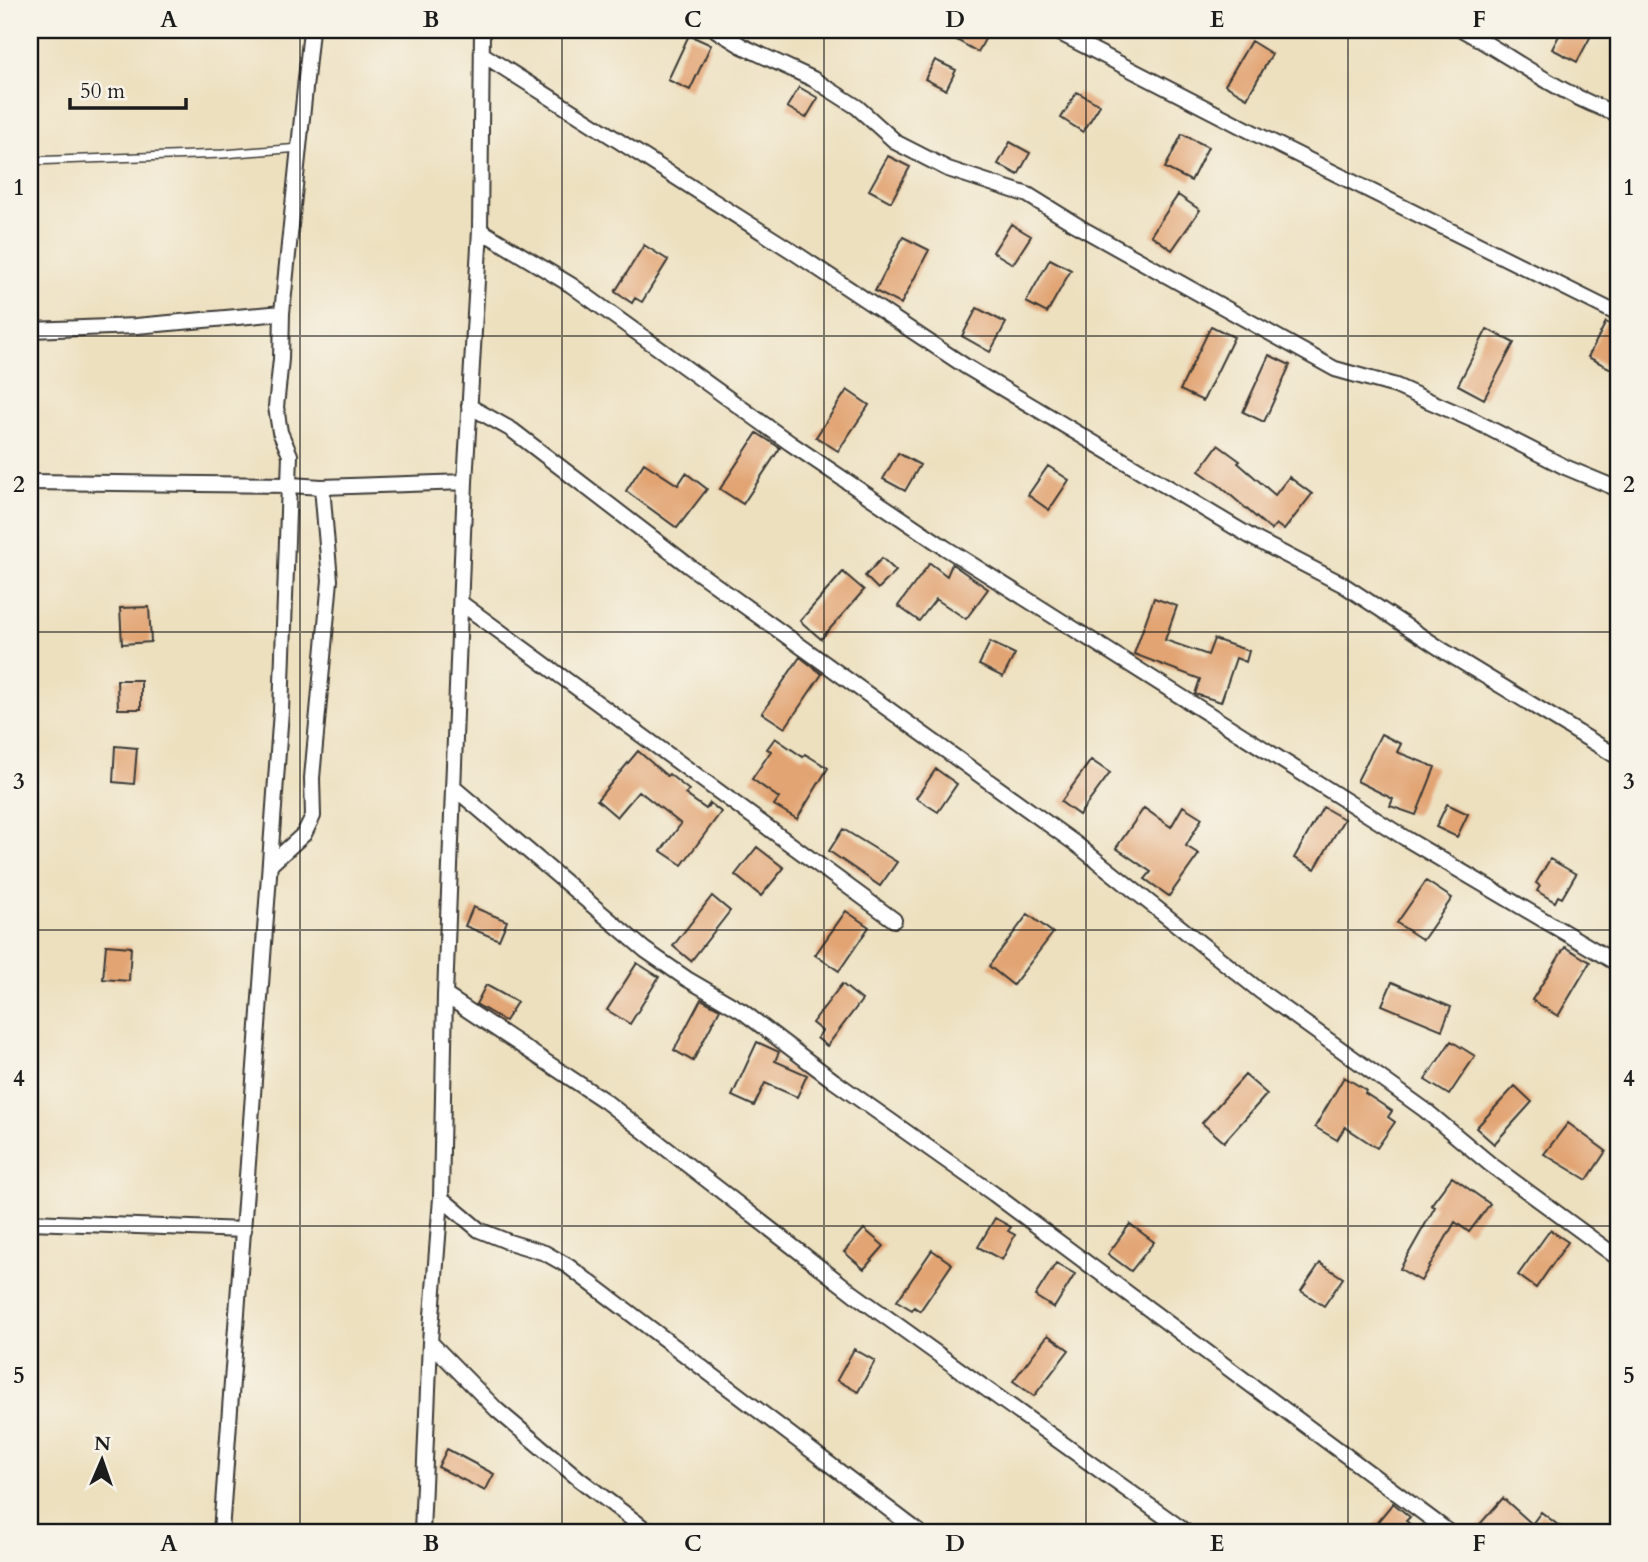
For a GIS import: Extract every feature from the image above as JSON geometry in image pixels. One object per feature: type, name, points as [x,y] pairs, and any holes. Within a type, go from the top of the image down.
[{"type":"street","points":[[221,1532],[281,711],[290,455],[280,432],[275,407],[311,30]]},
{"type":"street","points":[[422,1532],[430,1342],[440,1198],[444,995],[465,482],[480,230],[482,30]]},
{"type":"street","points":[[716,30],[742,46],[813,79],[856,107],[897,143],[948,169],[1028,195],[1083,229],[1335,369],[1396,386],[1473,420],[1565,467],[1618,489]]},
{"type":"street","points":[[1054,30],[1618,314]]},
{"type":"street","points":[[1463,30],[1558,87],[1598,108],[1618,114]]},
{"type":"street","points":[[482,54],[792,251],[964,366],[1253,538],[1342,584],[1444,652],[1618,757]]},
{"type":"street","points":[[480,230],[572,285],[790,443],[944,547],[1405,838],[1618,964]]},
{"type":"street","points":[[30,330],[136,326],[282,313]]},
{"type":"street","points":[[469,406],[512,430],[689,566],[1076,844],[1259,991],[1425,1110],[1490,1164],[1618,1258]]},
{"type":"street","points":[[30,482],[323,487],[465,482]]},
{"type":"street","points":[[271,864],[304,834],[313,816],[312,778],[330,580],[323,487]]},
{"type":"street","points":[[461,603],[894,920]]},
{"type":"street","points":[[453,787],[645,950],[687,979],[742,1010],[834,1081],[994,1194],[1449,1532]]},
{"type":"street","points":[[444,995],[605,1101],[854,1294],[1186,1532]]},
{"type":"street","points":[[440,1198],[479,1230],[545,1253],[568,1266],[919,1532]]},
{"type":"street","points":[[30,1222],[244,1230]]},
{"type":"street","points":[[430,1342],[497,1410],[579,1479],[649,1532]]},
{"type":"lane","points":[[30,161],[222,154],[300,148]]},
{"type":"building","points":[[960,30],[990,30],[978,52],[955,39]]},
{"type":"building","points":[[1562,30],[1594,30],[1577,62],[1552,49]]},
{"type":"building","points":[[689,35],[711,45],[690,90],[668,80]]},
{"type":"building","points":[[1251,41],[1272,54],[1247,98],[1225,85]]},
{"type":"building","points":[[935,60],[956,70],[946,90],[925,79]]},
{"type":"building","points":[[799,87],[818,98],[806,118],[787,107]]},
{"type":"building","points":[[1077,92],[1100,105],[1083,132],[1061,118]]},
{"type":"building","points":[[1182,134],[1208,147],[1191,181],[1165,168]]},
{"type":"building","points":[[1010,142],[1030,153],[1018,175],[998,164]]},
{"type":"building","points":[[888,156],[910,167],[891,202],[869,190]]},
{"type":"building","points":[[1178,195],[1200,210],[1172,250],[1151,235]]},
{"type":"building","points":[[1011,224],[1031,236],[1013,264],[993,252]]},
{"type":"building","points":[[903,237],[929,250],[901,304],[875,291]]},
{"type":"building","points":[[644,245],[668,260],[642,302],[635,298],[632,303],[615,292]]},
{"type":"building","points":[[1050,259],[1071,270],[1047,313],[1026,302]]},
{"type":"building","points":[[977,308],[1006,323],[990,352],[962,336]]},
{"type":"building","points":[[1606,322],[1618,329],[1618,360],[1613,370],[1588,357]]},
{"type":"building","points":[[1211,326],[1234,337],[1203,401],[1180,390]]},
{"type":"building","points":[[1487,329],[1514,343],[1484,399],[1458,385]]},
{"type":"building","points":[[1269,355],[1290,365],[1264,422],[1243,412]]},
{"type":"building","points":[[847,390],[869,405],[838,451],[816,437]]},
{"type":"building","points":[[757,433],[780,448],[743,504],[720,489]]},
{"type":"building","points":[[1218,445],[1240,461],[1238,463],[1275,495],[1289,477],[1312,494],[1284,530],[1276,524],[1271,530],[1199,471]]},
{"type":"building","points":[[898,453],[920,465],[905,491],[883,479]]},
{"type":"building","points":[[644,463],[678,485],[686,473],[707,489],[677,528],[626,491]]},
{"type":"building","points":[[1048,466],[1069,480],[1049,510],[1028,495]]},
{"type":"building","points":[[882,558],[896,571],[878,589],[865,576]]},
{"type":"building","points":[[930,563],[947,576],[952,564],[988,589],[966,619],[936,599],[919,621],[898,606]]},
{"type":"building","points":[[843,572],[864,590],[821,639],[800,621]]},
{"type":"building","points":[[1154,598],[1177,606],[1165,640],[1208,655],[1214,639],[1249,651],[1246,662],[1236,658],[1221,702],[1195,694],[1200,679],[1134,654]]},
{"type":"building","points":[[149,607],[151,642],[122,644],[120,608]]},
{"type":"building","points":[[990,642],[1015,654],[1003,677],[979,665]]},
{"type":"building","points":[[800,657],[822,674],[785,728],[762,713]]},
{"type":"building","points":[[117,680],[141,680],[141,709],[118,709]]},
{"type":"building","points":[[1381,734],[1401,744],[1397,752],[1435,767],[1416,815],[1390,806],[1393,799],[1357,781]]},
{"type":"building","points":[[775,738],[803,757],[805,754],[828,768],[797,819],[774,805],[779,798],[752,779],[771,751],[767,749]]},
{"type":"building","points":[[115,746],[137,748],[134,784],[113,782]]},
{"type":"building","points":[[638,751],[667,776],[669,774],[689,790],[685,794],[706,809],[710,803],[721,812],[682,865],[661,851],[681,824],[639,791],[617,817],[597,800]]},
{"type":"building","points":[[1091,760],[1110,773],[1079,815],[1061,802]]},
{"type":"building","points":[[936,769],[957,784],[938,812],[916,798]]},
{"type":"building","points":[[1447,804],[1468,814],[1457,837],[1436,827]]},
{"type":"building","points":[[1183,806],[1202,818],[1186,846],[1199,854],[1169,896],[1145,879],[1151,872],[1116,848],[1144,808],[1171,827]]},
{"type":"building","points":[[1323,807],[1344,819],[1315,869],[1294,858]]},
{"type":"building","points":[[843,829],[897,862],[880,886],[829,851]]},
{"type":"building","points":[[757,847],[784,868],[761,896],[735,875]]},
{"type":"building","points":[[1550,859],[1576,874],[1562,898],[1558,896],[1555,902],[1537,891],[1540,886],[1536,883]]},
{"type":"building","points":[[1426,881],[1452,898],[1423,940],[1397,923]]},
{"type":"building","points":[[712,896],[730,911],[691,961],[673,946]]},
{"type":"building","points":[[473,907],[507,921],[499,940],[465,926]]},
{"type":"building","points":[[846,911],[869,927],[839,971],[815,955]]},
{"type":"building","points":[[1028,914],[1053,933],[1013,985],[989,966]]},
{"type":"building","points":[[106,945],[131,947],[129,981],[103,979]]},
{"type":"building","points":[[1565,947],[1590,962],[1558,1016],[1532,1000]]},
{"type":"building","points":[[637,963],[659,977],[630,1024],[607,1010]]},
{"type":"building","points":[[1392,982],[1451,1007],[1442,1030],[1382,1005]]},
{"type":"building","points":[[842,984],[862,1000],[827,1046],[817,1038],[822,1031],[812,1023]]},
{"type":"building","points":[[486,985],[517,1002],[505,1021],[476,1004]]},
{"type":"building","points":[[701,999],[720,1009],[693,1061],[674,1050]]},
{"type":"building","points":[[1451,1041],[1475,1056],[1449,1095],[1425,1080]]},
{"type":"building","points":[[757,1042],[779,1052],[775,1061],[807,1075],[797,1097],[765,1083],[754,1106],[732,1096]]},
{"type":"building","points":[[1245,1075],[1267,1094],[1224,1142],[1202,1123]]},
{"type":"building","points":[[1344,1077],[1366,1090],[1365,1093],[1392,1111],[1388,1117],[1395,1122],[1377,1148],[1345,1127],[1337,1140],[1315,1127]]},
{"type":"building","points":[[1515,1086],[1532,1102],[1494,1144],[1476,1128]]},
{"type":"building","points":[[1568,1123],[1606,1151],[1587,1180],[1544,1154]]},
{"type":"building","points":[[1452,1177],[1490,1204],[1469,1232],[1455,1222],[1421,1281],[1400,1269],[1435,1207],[1431,1205]]},
{"type":"building","points":[[995,1218],[1011,1227],[1008,1231],[1015,1235],[1002,1260],[978,1247]]},
{"type":"building","points":[[1130,1224],[1154,1242],[1131,1271],[1108,1254]]},
{"type":"building","points":[[864,1229],[884,1246],[864,1269],[844,1252]]},
{"type":"building","points":[[1550,1230],[1568,1242],[1536,1288],[1518,1275]]},
{"type":"building","points":[[932,1250],[952,1264],[920,1311],[914,1307],[912,1310],[897,1301]]},
{"type":"building","points":[[1056,1263],[1075,1274],[1054,1308],[1035,1296]]},
{"type":"building","points":[[1320,1263],[1343,1278],[1324,1306],[1301,1291]]},
{"type":"building","points":[[1048,1335],[1069,1350],[1034,1396],[1013,1381]]},
{"type":"building","points":[[854,1349],[875,1361],[858,1392],[837,1380]]},
{"type":"building","points":[[447,1449],[494,1474],[485,1491],[438,1467]]},
{"type":"building","points":[[1503,1498],[1532,1524],[1541,1512],[1567,1532],[1473,1532]]},
{"type":"building","points":[[1393,1503],[1410,1517],[1406,1521],[1420,1532],[1369,1532]]}]
